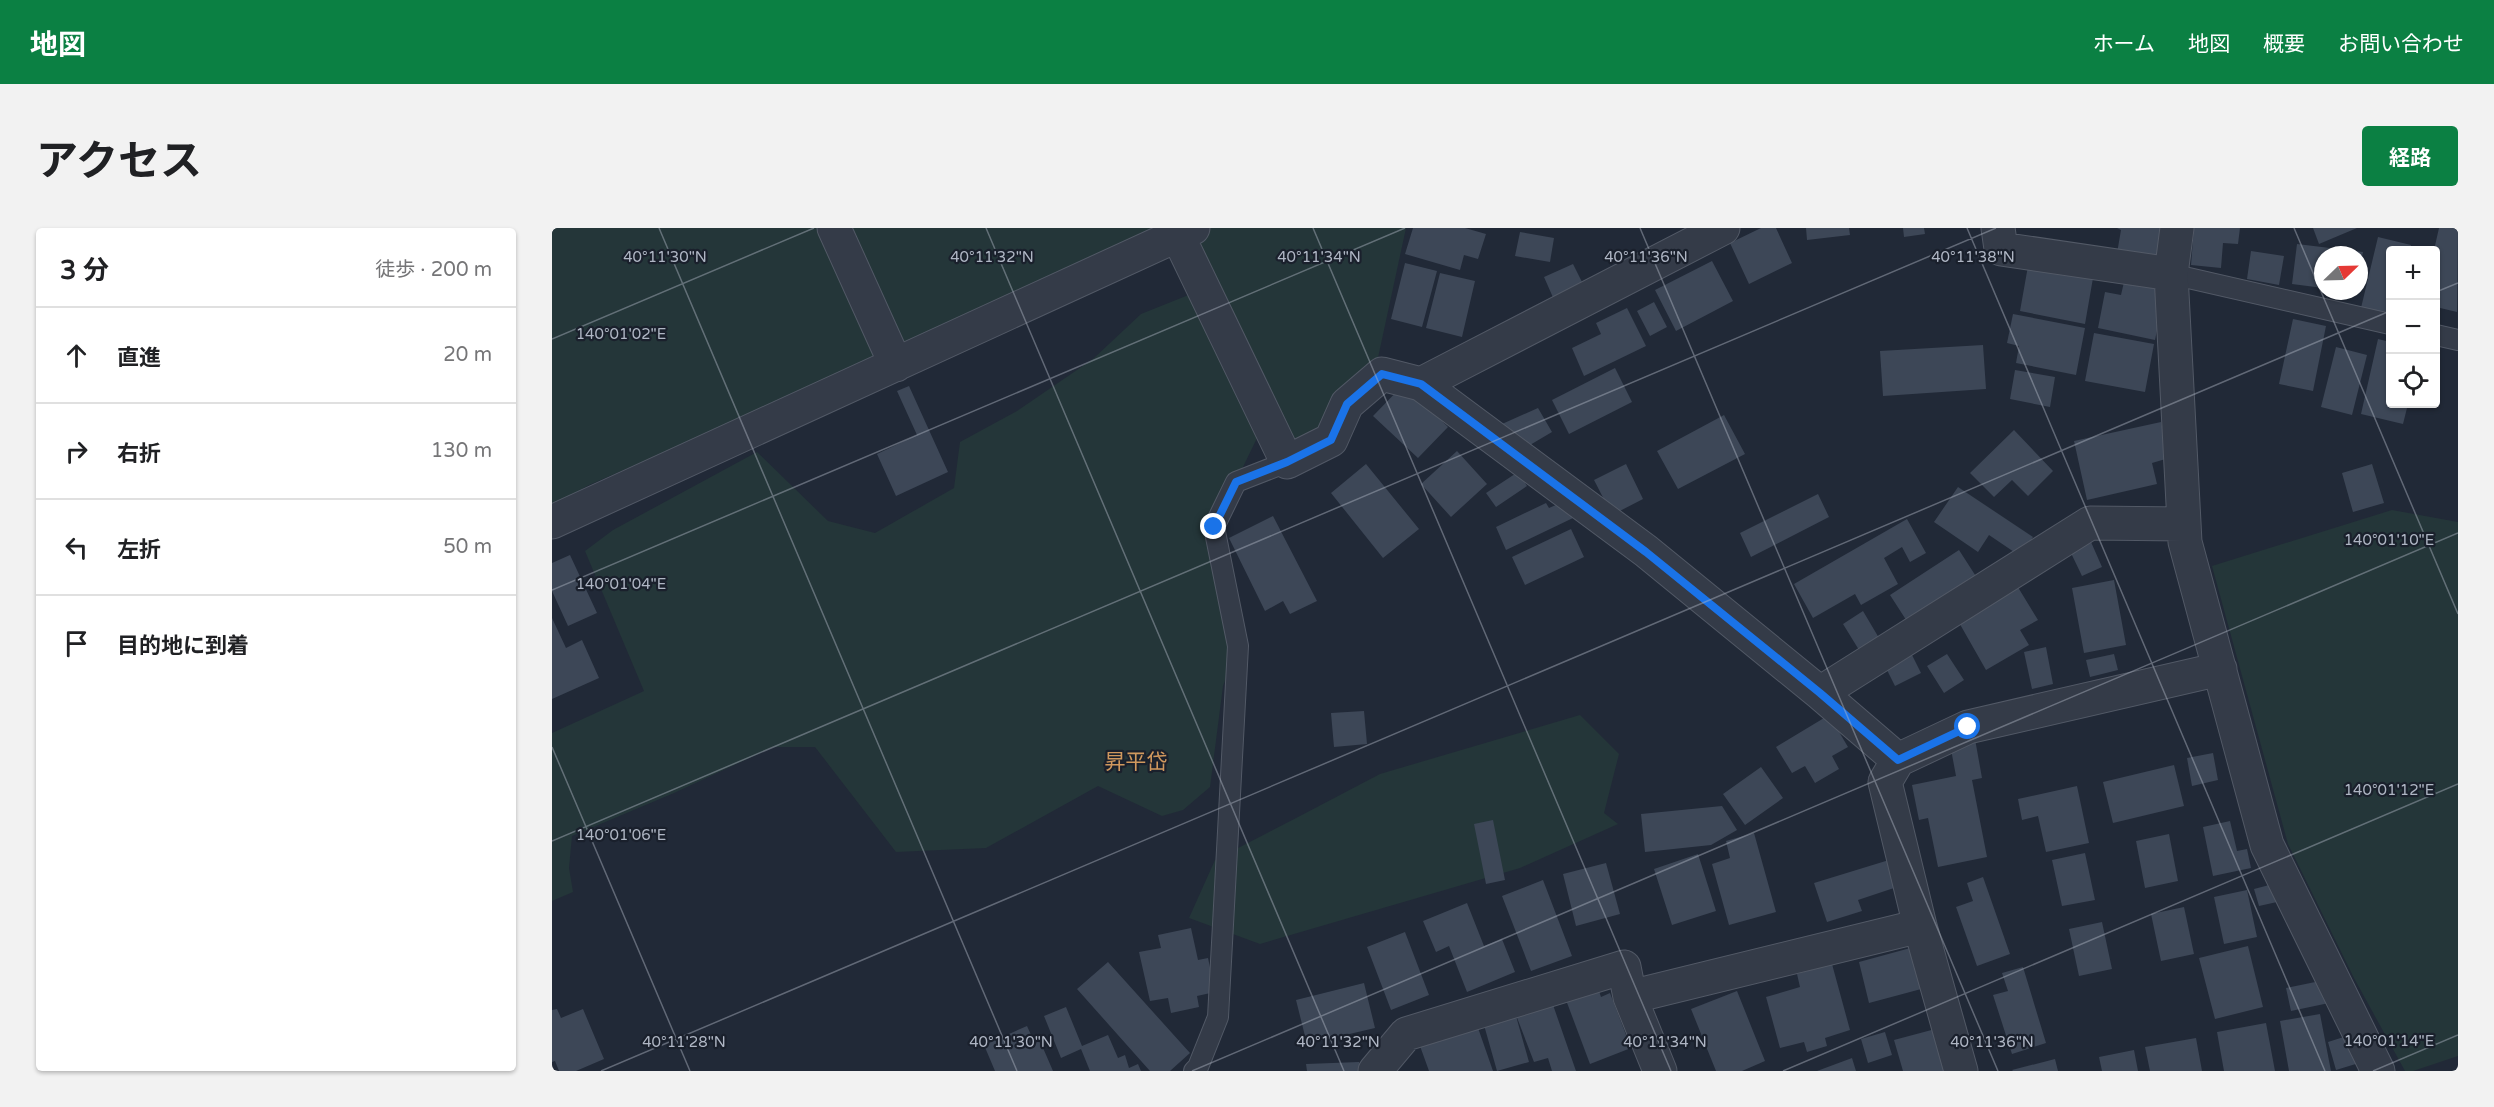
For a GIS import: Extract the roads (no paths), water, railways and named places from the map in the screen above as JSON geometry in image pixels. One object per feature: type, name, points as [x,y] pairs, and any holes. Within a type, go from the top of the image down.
[{"type":"street","points":[[834,228],[896,365]]},
{"type":"street","points":[[1421,384],[1723,228]]},
{"type":"street","points":[[1998,228],[2001,249],[2171,274]]},
{"type":"street","points":[[2177,228],[2171,274],[2185,542],[2267,845],[2378,1071]]},
{"type":"street","points":[[552,522],[1186,232],[1287,462],[1331,440],[1347,404],[1382,374],[1421,384],[1646,552],[1820,693],[1898,760]]},
{"type":"street","points":[[1820,693],[2090,523],[2184,524]]},
{"type":"street","points":[[1961,1071],[1920,926],[1885,782],[1898,760],[1968,727],[2220,669]]},
{"type":"street","points":[[1630,998],[1920,926]]},
{"type":"street","points":[[1375,1071],[1406,1034],[1624,967],[1630,998],[1656,1070]]},
{"type":"lane","points":[[2171,274],[2386,323]]},
{"type":"lane","points":[[2440,336],[2458,340]]},
{"type":"lane","points":[[1194,1071],[1198,1067],[1218,1017],[1238,646],[1214,527],[1236,482],[1287,462]]},
{"type":"district","name":"昇平岱","points":[[1136,762]]}]
